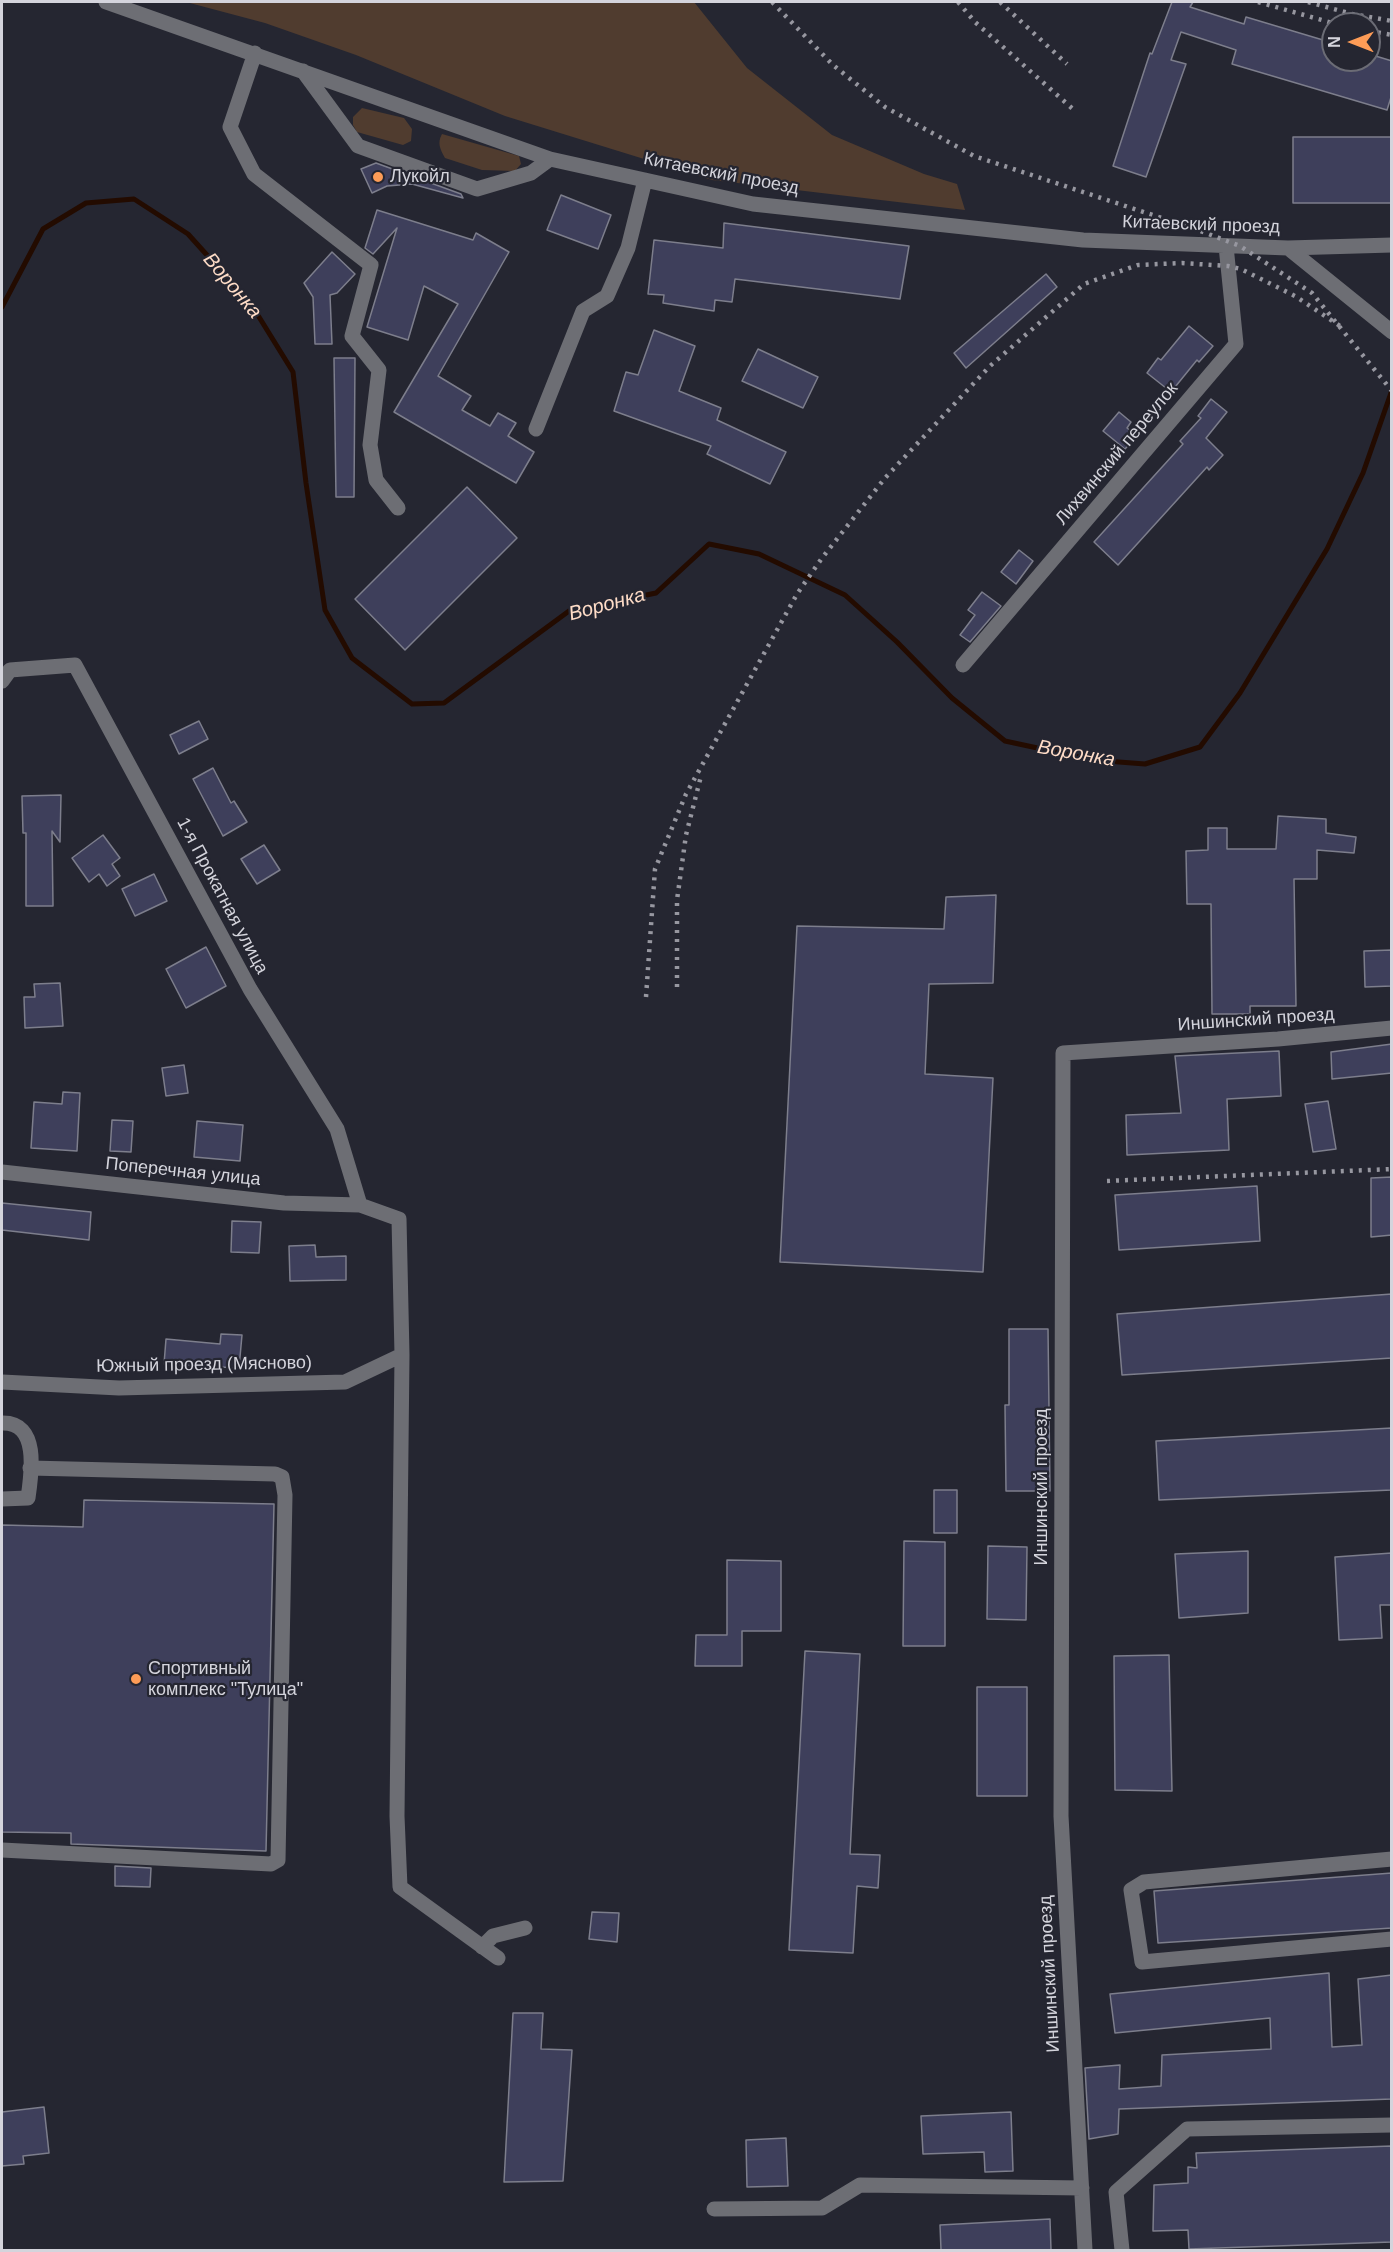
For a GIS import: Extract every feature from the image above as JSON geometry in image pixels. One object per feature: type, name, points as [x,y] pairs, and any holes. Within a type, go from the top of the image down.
[{"type":"street","name":"Китаевский проезд","points":[[106,2],[550,159],[776,207],[1083,240],[1288,248],[1392,245]]},
{"type":"street","points":[[255,53],[230,127],[254,174],[370,265],[352,336],[379,370],[370,445],[376,480],[398,508]]},
{"type":"street","points":[[303,71],[358,146],[477,189],[531,173],[550,159]]},
{"type":"street","points":[[536,429],[583,311],[607,296],[628,248],[645,180]]},
{"type":"street","name":"Лихвинский переулок","points":[[963,665],[1236,344],[1226,246]]},
{"type":"street","points":[[1288,248],[1390,331]]},
{"type":"street","name":"1-я Прокатная улица","points":[[6,675],[75,665],[250,989],[337,1129],[360,1205]]},
{"type":"street","name":"Иншинский проезд","points":[[1085,2250],[1061,1816],[1063,1053],[1278,1039],[1392,1028]]},
{"type":"street","name":"Поперечная улица","points":[[2,1172],[284,1203],[360,1205],[399,1219],[402,1355]]},
{"type":"street","points":[[402,1355],[397,1816],[400,1887],[498,1958]]},
{"type":"street","name":"Южный проезд (Мясново)","points":[[2,1382],[120,1388],[345,1382],[402,1355]]},
{"type":"street","points":[[2,1423],[15,1424],[26,1431],[29,1438],[30,1468],[28,1498],[2,1499]]},
{"type":"street","points":[[2,1850],[271,1864],[278,1860],[285,1495],[282,1477],[275,1474],[30,1468]]},
{"type":"street","points":[[1392,1859],[1144,1882],[1131,1890],[1142,1962],[1392,1939]]},
{"type":"street","points":[[482,1947],[493,1936],[525,1928]]},
{"type":"street","points":[[1122,2250],[1116,2192],[1187,2129],[1392,2125]]},
{"type":"street","points":[[714,2209],[822,2208],[860,2185],[1082,2188]]},
{"type":"shaded area","points":[[186,2],[694,2],[747,68],[832,135],[924,174],[957,184],[965,210],[712,180],[505,116],[356,55],[265,23]]},
{"type":"shaded area","points":[[362,108],[404,118],[412,129],[411,141],[403,145],[357,132],[353,125],[353,117]]},
{"type":"shaded area","points":[[442,134],[519,156],[521,164],[515,171],[482,170],[445,158],[440,146]]},
{"type":"building","points":[[1172,2],[1193,2],[1190,7],[1244,24],[1246,17],[1321,39],[1321,72],[1381,72],[1381,58],[1392,61],[1392,94],[1387,110],[1232,64],[1236,50],[1181,32],[1171,60],[1186,64],[1146,177],[1113,166],[1150,53],[1152,54]]},
{"type":"building","points":[[1293,137],[1392,137],[1392,203],[1293,203]]},
{"type":"building","points":[[376,163],[461,194],[463,198],[412,184],[387,186],[372,193],[361,169]]},
{"type":"building","points":[[561,195],[611,215],[598,249],[547,230]]},
{"type":"building","points":[[377,210],[473,240],[476,233],[509,252],[438,376],[471,396],[462,410],[490,426],[498,413],[516,423],[508,436],[534,452],[516,483],[394,412],[458,304],[424,286],[408,340],[367,327],[397,228],[373,254],[365,248]]},
{"type":"building","points":[[724,223],[909,246],[900,299],[735,279],[732,302],[715,300],[714,311],[663,303],[664,295],[648,294],[654,240],[723,248]]},
{"type":"building","points":[[332,252],[355,274],[337,293],[330,295],[332,344],[315,344],[313,297],[304,283]]},
{"type":"building","points":[[1046,274],[1057,287],[966,368],[954,353]]},
{"type":"building","points":[[1189,326],[1213,346],[1199,362],[1197,360],[1171,392],[1147,373]]},
{"type":"building","points":[[654,330],[695,346],[679,391],[721,408],[717,420],[786,452],[770,484],[707,454],[711,446],[614,411],[626,372],[638,375]]},
{"type":"building","points":[[758,349],[818,377],[803,408],[742,381]]},
{"type":"building","points":[[334,358],[355,358],[354,497],[336,497]]},
{"type":"building","points":[[1211,399],[1227,412],[1206,438],[1223,455],[1209,470],[1207,467],[1118,565],[1094,542],[1183,444],[1180,441],[1201,418],[1198,416]]},
{"type":"building","points":[[1119,412],[1131,422],[1127,428],[1137,436],[1125,449],[1103,431]]},
{"type":"building","points":[[467,487],[517,538],[405,650],[355,599]]},
{"type":"building","points":[[1019,550],[1033,561],[1016,584],[1001,572]]},
{"type":"building","points":[[982,592],[1001,606],[970,642],[960,635],[975,615],[968,610]]},
{"type":"building","points":[[199,721],[208,739],[179,754],[170,735]]},
{"type":"building","points":[[213,768],[231,803],[234,801],[247,822],[223,836],[193,779]]},
{"type":"building","points":[[61,795],[60,842],[52,831],[53,906],[26,906],[26,833],[23,833],[22,796]]},
{"type":"building","points":[[1278,816],[1326,819],[1326,833],[1356,837],[1354,853],[1317,850],[1317,879],[1294,879],[1296,1006],[1250,1006],[1250,1014],[1212,1014],[1211,904],[1187,904],[1186,851],[1208,850],[1208,828],[1227,828],[1227,849],[1276,849]]},
{"type":"building","points":[[103,835],[120,858],[112,864],[120,876],[107,886],[99,874],[89,882],[72,858]]},
{"type":"building","points":[[264,845],[280,870],[257,884],[241,859]]},
{"type":"building","points":[[154,874],[167,901],[135,916],[122,889]]},
{"type":"building","points":[[996,895],[993,983],[929,984],[925,1074],[993,1078],[983,1272],[780,1262],[797,926],[944,929],[946,897]]},
{"type":"building","points":[[206,947],[226,986],[186,1008],[166,969]]},
{"type":"building","points":[[1392,950],[1392,986],[1365,987],[1364,951]]},
{"type":"building","points":[[60,983],[63,1026],[25,1028],[24,997],[35,997],[34,984]]},
{"type":"building","points":[[1392,1044],[1392,1073],[1332,1079],[1331,1052]]},
{"type":"building","points":[[1279,1051],[1281,1096],[1227,1099],[1229,1150],[1127,1155],[1126,1115],[1181,1113],[1175,1056]]},
{"type":"building","points":[[184,1065],[188,1093],[166,1096],[162,1068]]},
{"type":"building","points":[[63,1092],[80,1093],[77,1151],[31,1148],[34,1102],[62,1104]]},
{"type":"building","points":[[1328,1101],[1336,1149],[1313,1152],[1305,1104]]},
{"type":"building","points":[[112,1120],[133,1121],[131,1152],[110,1151]]},
{"type":"building","points":[[197,1121],[243,1125],[240,1161],[194,1157]]},
{"type":"building","points":[[1392,1177],[1392,1235],[1371,1237],[1371,1178]]},
{"type":"building","points":[[1257,1186],[1260,1241],[1119,1250],[1115,1195]]},
{"type":"building","points":[[2,1203],[91,1212],[89,1240],[2,1230]]},
{"type":"building","points":[[232,1221],[261,1222],[259,1253],[231,1252]]},
{"type":"building","points":[[315,1245],[316,1257],[346,1256],[346,1280],[290,1281],[289,1246]]},
{"type":"building","points":[[1392,1294],[1392,1358],[1122,1375],[1117,1314]]},
{"type":"building","points":[[1009,1329],[1048,1329],[1050,1491],[1006,1491],[1005,1405],[1009,1405]]},
{"type":"building","points":[[221,1334],[242,1335],[239,1368],[164,1364],[166,1339],[220,1344]]},
{"type":"building","points":[[1392,1428],[1392,1490],[1159,1500],[1156,1441]]},
{"type":"building","points":[[934,1490],[957,1490],[957,1533],[934,1533]]},
{"type":"building","name":"Спортивный комплекс \"Тулица\"","points":[[84,1500],[274,1504],[266,1851],[71,1844],[71,1833],[2,1832],[2,1525],[83,1527]]},
{"type":"building","points":[[904,1541],[945,1542],[945,1646],[903,1646]]},
{"type":"building","points":[[988,1546],[1027,1547],[1026,1620],[987,1619]]},
{"type":"building","points":[[1248,1551],[1248,1613],[1179,1618],[1175,1554]]},
{"type":"building","points":[[1392,1553],[1392,1605],[1380,1605],[1382,1638],[1339,1640],[1335,1557]]},
{"type":"building","points":[[727,1560],[781,1561],[781,1631],[742,1631],[742,1666],[695,1666],[696,1635],[727,1635]]},
{"type":"building","points":[[805,1651],[860,1654],[850,1854],[880,1855],[878,1888],[857,1886],[853,1953],[789,1950]]},
{"type":"building","points":[[1169,1655],[1172,1791],[1115,1790],[1114,1656]]},
{"type":"building","points":[[977,1687],[1027,1687],[1027,1796],[977,1796]]},
{"type":"building","points":[[115,1866],[151,1868],[150,1887],[115,1886]]},
{"type":"building","points":[[1392,1873],[1392,1928],[1158,1943],[1154,1891]]},
{"type":"building","points":[[592,1912],[619,1913],[617,1942],[589,1939]]},
{"type":"building","points":[[1329,1973],[1332,2047],[1362,2045],[1358,1979],[1392,1975],[1392,2099],[1119,2109],[1118,2134],[1089,2139],[1085,2068],[1120,2065],[1119,2089],[1161,2086],[1162,2055],[1271,2049],[1270,2018],[1115,2033],[1110,1994]]},
{"type":"building","points":[[513,2013],[543,2013],[541,2049],[572,2050],[563,2181],[504,2182]]},
{"type":"building","points":[[44,2107],[49,2153],[23,2156],[24,2164],[2,2166],[2,2112]]},
{"type":"building","points":[[1011,2112],[1013,2171],[985,2172],[984,2152],[923,2154],[921,2116]]},
{"type":"building","points":[[786,2138],[788,2186],[747,2187],[746,2140]]},
{"type":"building","points":[[1392,2146],[1392,2242],[1189,2249],[1188,2230],[1153,2231],[1154,2185],[1188,2183],[1188,2167],[1197,2168],[1196,2153]]},
{"type":"building","points":[[1050,2219],[1051,2250],[941,2250],[940,2225]]},
{"type":"waterway","name":"Воронка","points":[[2,307],[43,229],[86,203],[134,199],[188,234],[251,304],[293,372],[306,483],[325,610],[352,658],[412,704],[444,703],[569,611],[656,593],[709,544],[759,554],[845,595],[897,642],[952,698],[1005,741],[1093,760],[1145,764],[1200,747],[1240,693],[1327,549],[1363,473],[1392,390]]},
{"type":"railway","points":[[772,2],[833,65],[885,107],[974,156],[1240,246],[1312,293],[1392,391]]},
{"type":"railway","points":[[958,2],[975,22],[1074,110]]},
{"type":"railway","points":[[1000,2],[1067,64]]},
{"type":"railway","points":[[1258,2],[1321,20]]},
{"type":"railway","points":[[1308,2],[1352,14],[1392,21]]},
{"type":"railway","points":[[1381,33],[1392,35]]},
{"type":"railway","points":[[646,997],[655,869],[686,794],[797,594],[822,558],[885,478],[990,366],[1084,284],[1138,265],[1182,263],[1241,269],[1295,296],[1340,326]]},
{"type":"railway","points":[[677,987],[677,900],[686,835],[701,776]]},
{"type":"railway","points":[[1107,1181],[1392,1169]]},
{"type":"place","name":"Лукойл","points":[[378,177]]},
{"type":"place","name":"Спортивный комплекс \"Тулица\"","points":[[136,1679]]}]
